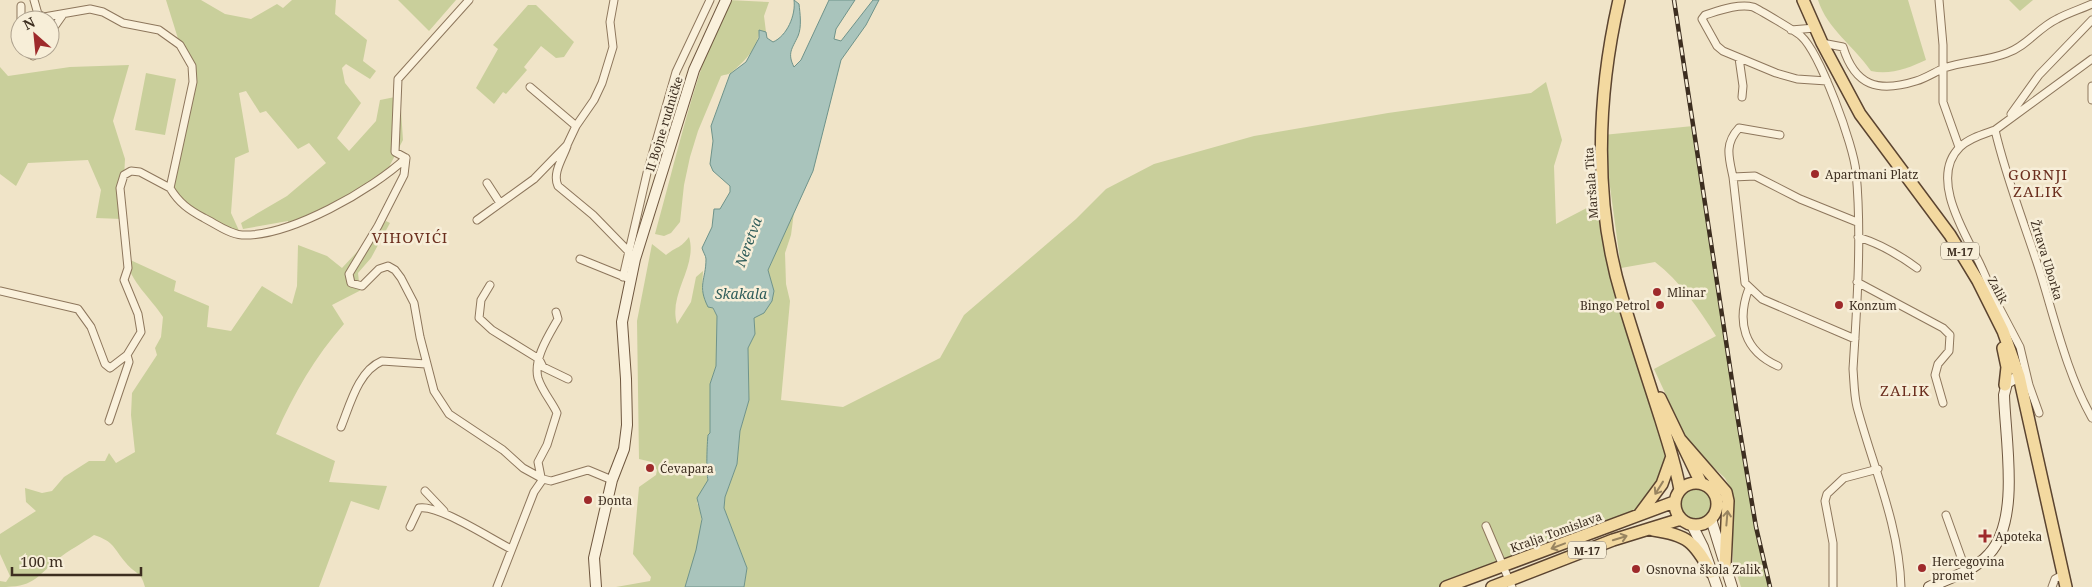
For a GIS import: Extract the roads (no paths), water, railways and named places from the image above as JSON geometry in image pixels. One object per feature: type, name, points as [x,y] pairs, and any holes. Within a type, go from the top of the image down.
[{"type":"main road","name":"Maršala Tita","points":[[1618,0],[1606,78],[1601,134],[1604,200],[1616,276],[1672,456],[1680,490]]},
{"type":"main road","name":"Zalik","points":[[1803,0],[1822,43],[1860,114],[1950,235],[1991,299],[2019,376],[2066,587]]},
{"type":"main road","points":[[1991,299],[1986,307],[2005,355],[2007,367],[2005,386]]},
{"type":"main road","name":"Maršala Tita","points":[[1642,361],[1701,483]]},
{"type":"main road","points":[[1679,438],[1726,492],[1728,501],[1724,566]]},
{"type":"main road","points":[[1638,515],[1662,484],[1672,456]]},
{"type":"main road","points":[[1689,483],[1701,483],[1716,495],[1717,508],[1705,523],[1692,525],[1681,520],[1674,502],[1680,490],[1689,483]]},
{"type":"main road","name":"Kralja Tomislava","points":[[1446,587],[1674,502]]},
{"type":"main road","name":"M-17","points":[[1492,587],[1511,584],[1613,540],[1681,520]]},
{"type":"main road","points":[[1648,529],[1679,534],[1688,539],[1698,549],[1711,572]]},
{"type":"street","points":[[34,0],[38,14],[44,17],[62,16],[90,9],[102,12],[123,23],[160,30],[180,45],[192,66],[193,82],[185,128],[170,188]]},
{"type":"street","points":[[406,158],[395,152],[398,80],[469,0]]},
{"type":"street","points":[[614,0],[610,22],[612,48],[604,74],[594,100],[576,126],[567,145],[556,172],[555,180],[558,186],[593,215],[635,259]]},
{"type":"street","name":"II Bojne rudničke","points":[[596,587],[594,558],[612,480],[624,449],[626,424],[622,322],[628,251],[647,173],[676,72],[710,0]]},
{"type":"street","name":"II Bojne rudničke","points":[[627,278],[635,259],[694,70],[726,0]]},
{"type":"street","points":[[1939,0],[1943,44],[1942,102],[1959,147]]},
{"type":"street","points":[[1822,43],[1843,47],[1848,62],[1862,81],[1883,87],[1916,81],[1942,69],[2009,53],[2027,43],[2056,19],[2092,4]]},
{"type":"street","points":[[1827,81],[1797,79],[1739,58],[1717,46],[1702,19],[1705,14],[1733,8],[1753,7],[1801,35],[1827,81],[1854,159],[1858,237],[1853,369],[1857,406],[1878,470],[1896,543],[1901,587]]},
{"type":"street","points":[[2039,413],[2018,340],[1991,299],[1954,212],[1948,188],[1950,168],[1959,147],[1995,130],[2006,120],[2018,107],[2039,75],[2092,20]]},
{"type":"street","points":[[1791,30],[1815,28]]},
{"type":"street","points":[[1739,58],[1743,86],[1742,97]]},
{"type":"street","points":[[2006,120],[2033,104],[2092,59]]},
{"type":"street","points":[[2092,86],[2092,100]]},
{"type":"street","points":[[530,87],[576,126]]},
{"type":"street","points":[[1780,135],[1740,128],[1732,136],[1728,145],[1745,283],[1762,299],[1855,338]]},
{"type":"street","name":"Žrtava Uborka","points":[[1995,130],[2001,158],[2054,319],[2084,403],[2092,418]]},
{"type":"street","points":[[477,220],[534,178],[567,145]]},
{"type":"street","points":[[0,291],[78,309],[91,327],[105,364],[110,368],[127,355],[142,332],[138,314],[124,280],[128,268],[121,212],[122,181],[124,175],[131,171],[140,172],[170,188],[185,207],[224,230],[241,235],[271,232],[307,220],[390,172],[406,158]]},
{"type":"street","points":[[406,158],[404,175],[378,226],[349,274],[351,283],[362,286],[378,269],[388,266],[395,270],[414,303],[426,364],[434,391],[449,414],[503,450],[523,468],[542,478],[551,481],[588,470],[612,480]]},
{"type":"street","points":[[1732,177],[1755,176],[1800,199],[1857,222]]},
{"type":"street","points":[[487,182],[500,203]]},
{"type":"street","points":[[1858,237],[1876,243],[1898,254],[1917,268]]},
{"type":"street","points":[[580,259],[627,278]]},
{"type":"street","points":[[1857,282],[1943,328],[1950,335],[1950,351],[1938,364],[1935,375],[1943,404]]},
{"type":"street","points":[[490,285],[480,300],[479,318],[492,330],[539,358],[543,367],[568,379]]},
{"type":"street","points":[[1749,288],[1743,312],[1746,334],[1753,350],[1761,358],[1778,366]]},
{"type":"street","points":[[497,587],[534,492],[542,478],[538,462],[547,445],[557,413],[538,378],[539,358],[558,319],[556,312]]},
{"type":"street","points":[[109,421],[129,362],[127,355]]},
{"type":"street","points":[[341,427],[358,386],[367,370],[376,363],[382,361],[426,364]]},
{"type":"street","points":[[1929,587],[1966,571],[1989,554],[2002,532],[2006,515],[2004,395],[2005,386],[2009,380],[2019,376]]},
{"type":"street","points":[[1833,587],[1833,544],[1825,501],[1827,494],[1844,478],[1878,470]]},
{"type":"street","points":[[425,491],[447,514]]},
{"type":"street","points":[[410,527],[419,508],[426,506],[447,514],[511,549]]},
{"type":"street","points":[[1946,515],[1966,571]]},
{"type":"street","points":[[1710,519],[1732,587]]},
{"type":"street","points":[[1692,525],[1717,587]]},
{"type":"street","points":[[1486,526],[1511,584]]},
{"type":"street","points":[[2052,587],[2055,580],[2064,574]]},
{"type":"water","points":[[794,0],[799,4],[800,28],[791,54],[794,67],[801,60],[829,0],[855,0],[836,29],[834,39],[841,41],[873,0],[879,0],[866,25],[841,60],[813,171],[768,270],[774,291],[772,301],[764,313],[754,318],[755,334],[748,348],[749,400],[740,431],[737,464],[725,497],[724,508],[747,568],[744,587],[685,587],[696,550],[702,519],[697,498],[708,480],[710,384],[716,366],[717,316],[713,308],[708,307],[703,293],[706,259],[702,248],[712,227],[714,209],[720,209],[730,192],[730,186],[713,171],[710,164],[713,141],[711,126],[730,74],[746,62],[759,38],[759,30],[766,32],[767,38],[773,42],[782,35],[790,24],[794,12]]},
{"type":"railway","points":[[1674,0],[1738,420],[1756,527],[1770,587]]},
{"type":"place","name":"Apartmani Platz","points":[[1815,174]]},
{"type":"place","name":"Mlinar","points":[[1657,292]]},
{"type":"place","name":"Bingo Petrol","points":[[1660,305]]},
{"type":"place","name":"Konzum","points":[[1839,305]]},
{"type":"place","name":"Ćevapara","points":[[650,468]]},
{"type":"place","name":"Đonta","points":[[588,500]]},
{"type":"place","name":"Apoteka","points":[[1985,536]]},
{"type":"place","name":"Hercegovina promet","points":[[1922,568]]},
{"type":"place","name":"Osnovna škola Zalik","points":[[1636,569]]},
{"type":"district","name":"GORNJI ZALIK","points":[[2038,182]]},
{"type":"district","name":"VIHOVIĆI","points":[[410,237]]},
{"type":"district","name":"ZALIK","points":[[1905,390]]},
{"type":"water label","name":"Neretva","points":[[748,242]]},
{"type":"water label","name":"Skakala","points":[[741,293]]}]
